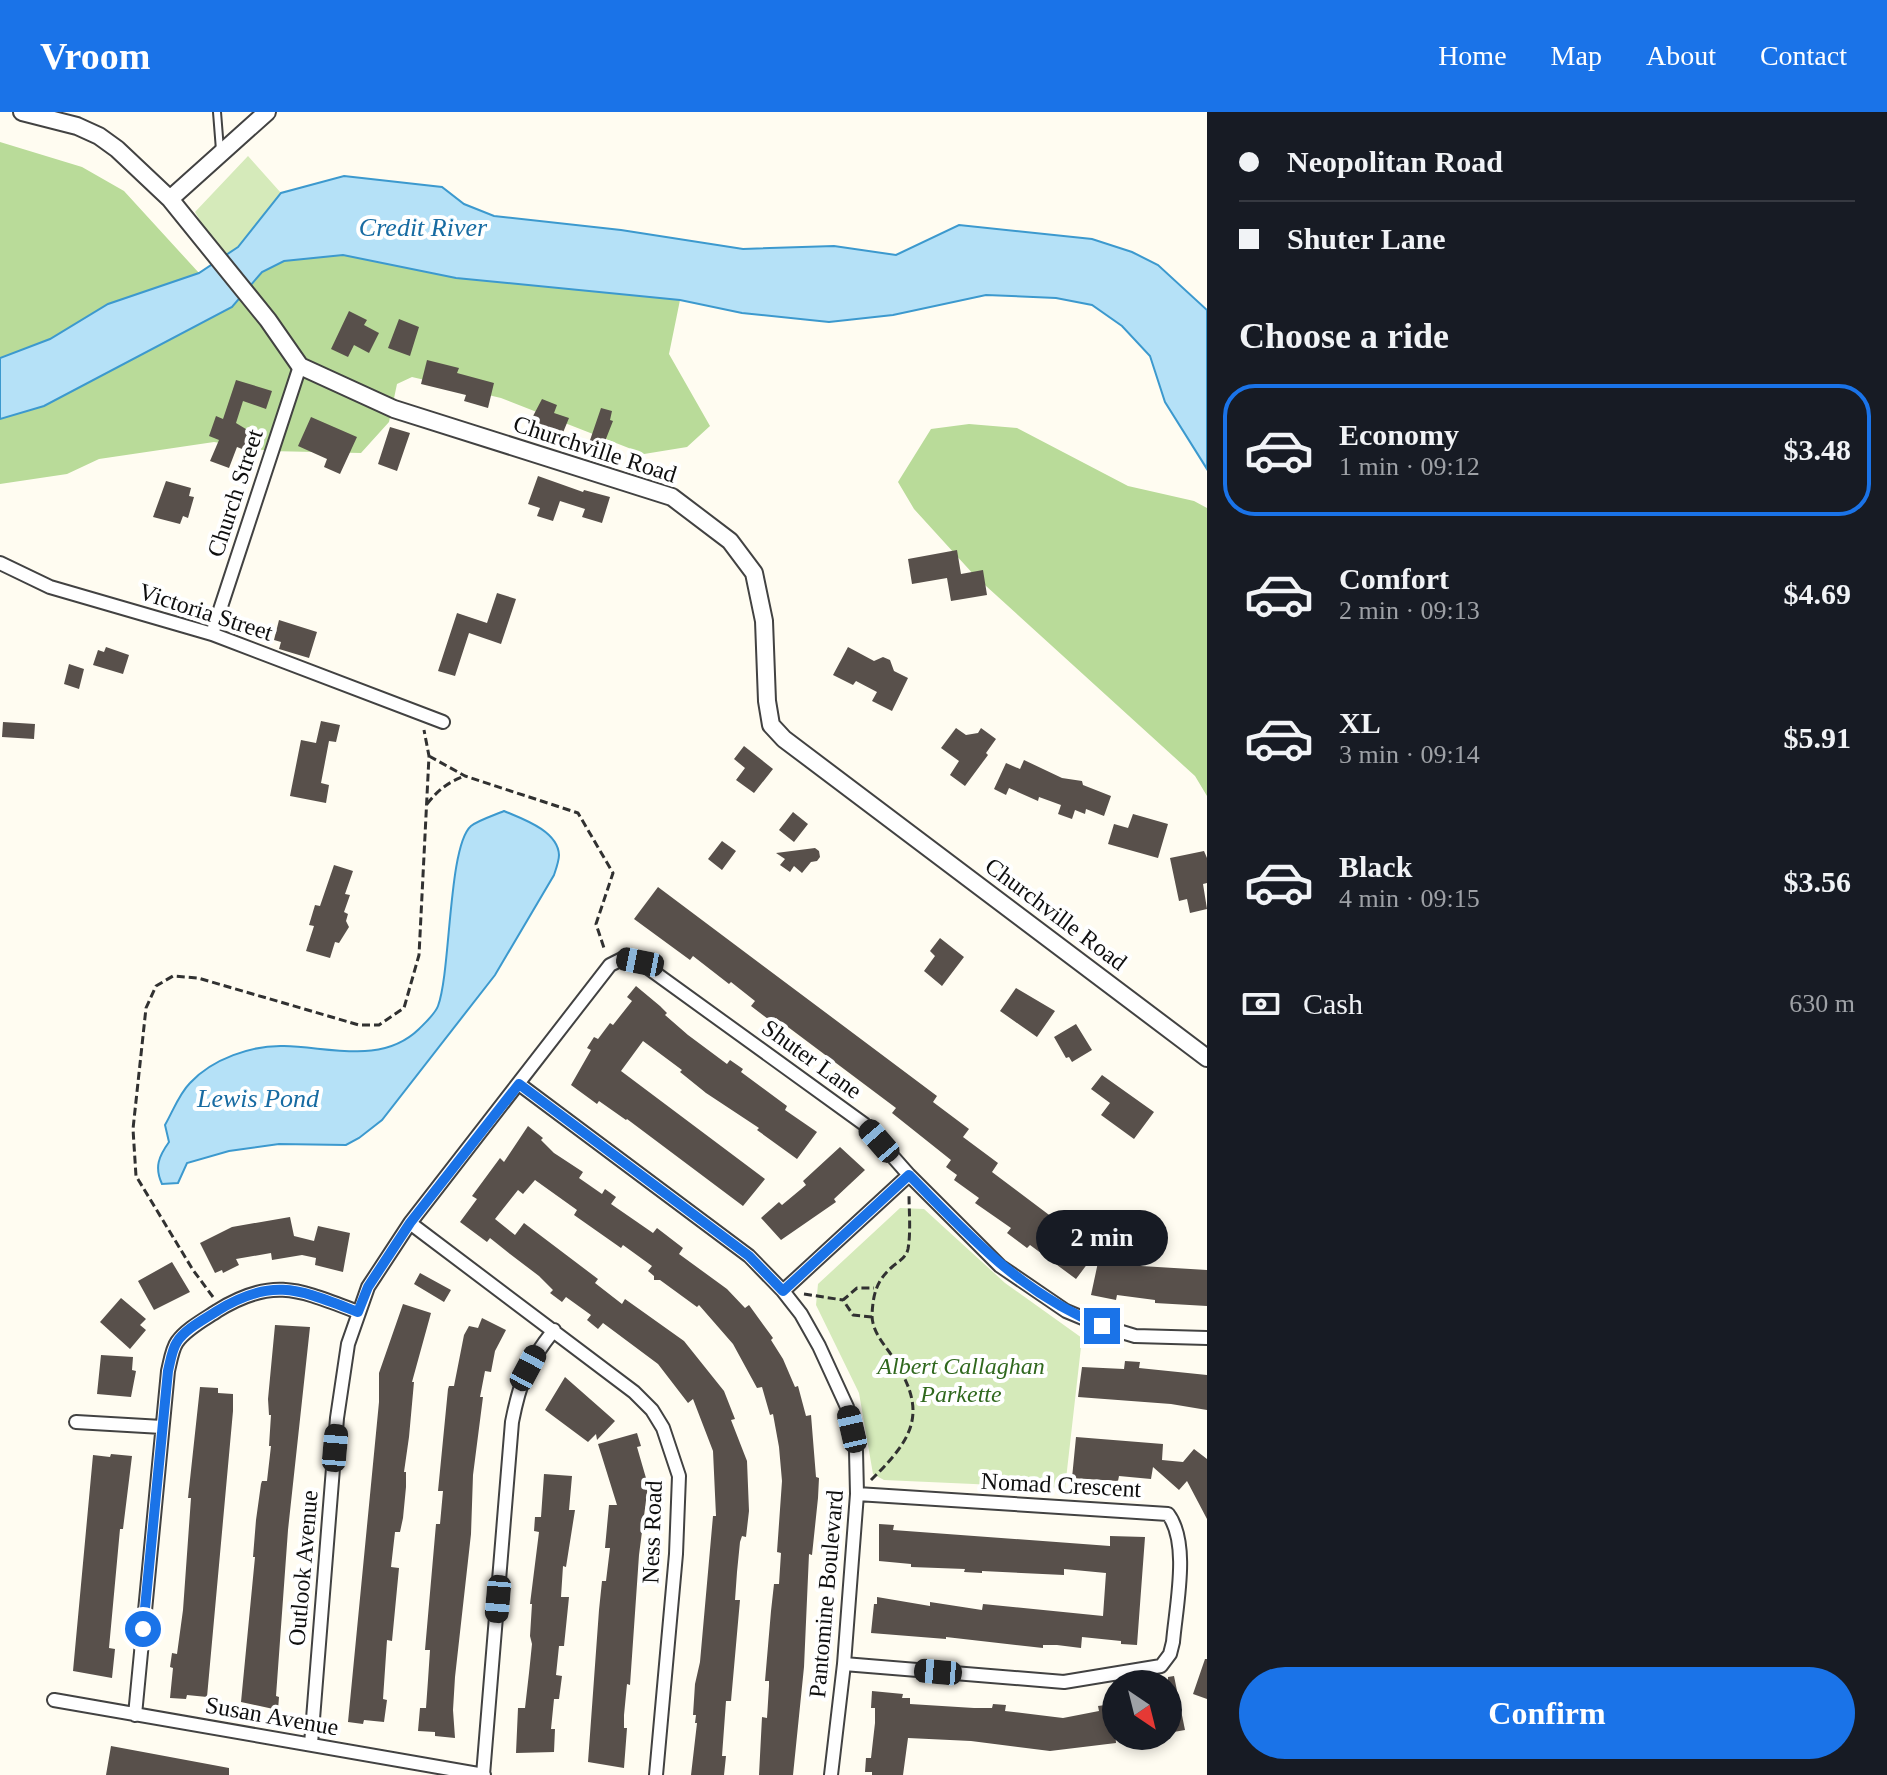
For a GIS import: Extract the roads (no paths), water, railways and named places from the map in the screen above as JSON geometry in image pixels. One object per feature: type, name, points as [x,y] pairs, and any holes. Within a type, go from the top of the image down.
[{"type":"street","points":[[22,112],[77,126],[99,136],[170,199],[268,320],[300,366]]},
{"type":"street","points":[[170,199],[267,112]]},
{"type":"street","name":"Church Street","points":[[212,634],[300,366]]},
{"type":"street","name":"Churchville Road","points":[[300,366],[394,409],[672,497],[730,541],[754,573],[764,621],[771,725],[784,739],[1207,1058]]},
{"type":"street","name":"Victoria Street","points":[[0,563],[50,587],[212,634],[443,722]]},
{"type":"street","name":"Outlook Avenue","points":[[311,1744],[337,1418],[348,1344],[358,1312],[368,1287],[410,1223],[616,962]]},
{"type":"street","name":"Shuter Lane","points":[[616,962],[640,962],[864,1124],[909,1175],[1000,1266],[1066,1311],[1135,1336],[1207,1338]]},
{"type":"street","name":"Pantomine Boulevard","points":[[519,1084],[749,1256],[801,1314],[847,1407],[856,1451],[857,1494],[844,1664],[831,1775]]},
{"type":"street","points":[[783,1291],[909,1175]]},
{"type":"street","name":"Ness Road","points":[[410,1223],[634,1392],[652,1410],[663,1428],[679,1476],[676,1554],[656,1775]]},
{"type":"street","points":[[135,1715],[168,1371],[177,1342],[221,1308],[261,1289],[317,1296],[358,1312]]},
{"type":"street","points":[[483,1775],[512,1422],[520,1382],[535,1353],[554,1330]]},
{"type":"street","points":[[76,1422],[162,1427]]},
{"type":"street","name":"Nomad Crescent","points":[[844,1664],[1064,1682],[1161,1666],[1170,1654],[1173,1642],[1180,1551],[1177,1525],[1168,1514],[857,1494]]},
{"type":"street","name":"Susan Avenue","points":[[54,1700],[483,1775]]},
{"type":"lane","points":[[217,112],[221,154]]},
{"type":"water","name":"Credit River","points":[[344,176],[442,187],[464,204],[494,216],[621,230],[743,249],[834,246],[896,255],[959,225],[1092,239],[1132,252],[1158,265],[1207,310],[1207,469],[1165,402],[1150,356],[1122,326],[1092,305],[1056,298],[986,295],[893,315],[829,322],[742,313],[680,300],[456,278],[343,255],[284,261],[262,272],[232,307],[44,406],[0,419],[0,358],[50,339],[108,304],[199,273],[238,247],[281,193]]},
{"type":"water","name":"Lewis Pond","points":[[504,811],[538,827],[553,839],[559,855],[554,875],[495,975],[382,1120],[346,1145],[279,1144],[229,1151],[187,1163],[178,1183],[162,1184],[159,1162],[169,1142],[165,1125],[186,1087],[209,1067],[233,1055],[272,1046],[337,1051],[389,1047],[404,1040],[430,1018],[438,1006],[442,989],[454,883],[464,838],[471,826]]},
{"type":"park label","name":"Albert Callaghan Parkette","points":[[961,1380]]}]
